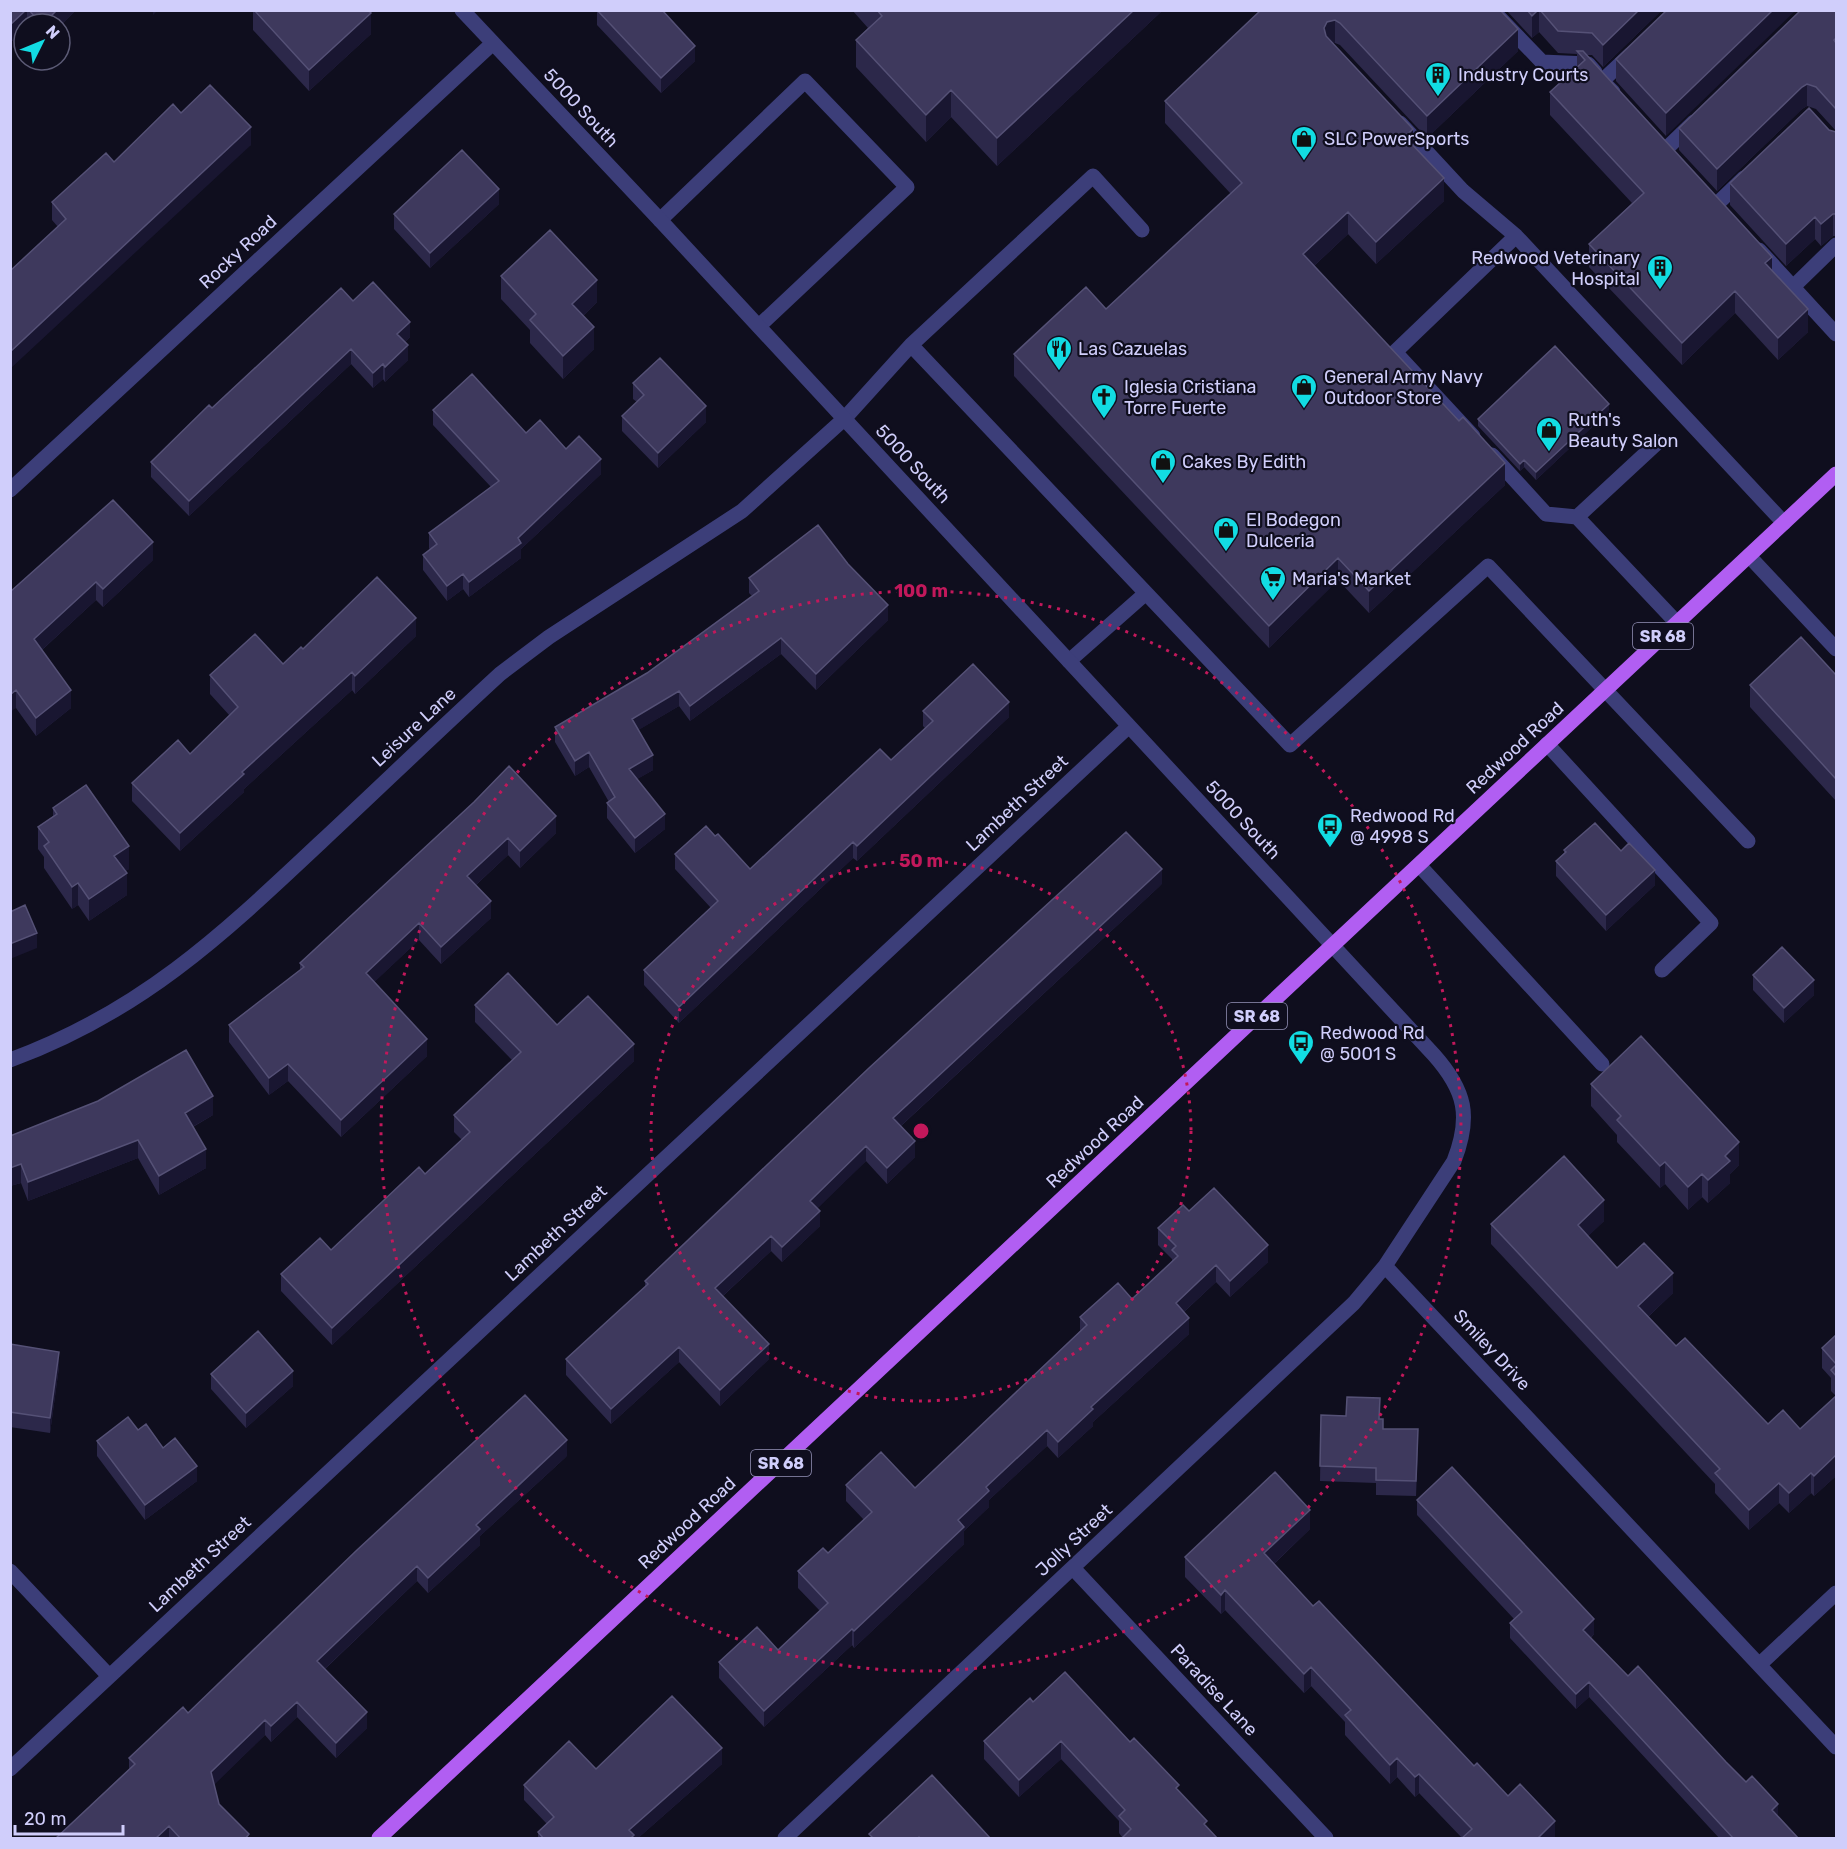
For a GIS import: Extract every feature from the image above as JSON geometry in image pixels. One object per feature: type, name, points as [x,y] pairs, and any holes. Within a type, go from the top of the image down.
[{"type":"main road","name":"Redwood Road","points":[[379,1839],[1836,474]]},
{"type":"street","name":"5000 South","points":[[462,10],[759,326],[1333,945]]},
{"type":"street","points":[[1492,10],[1542,62],[1588,64],[1626,106]]},
{"type":"street","points":[[1602,81],[1644,42]]},
{"type":"street","name":"Rocky Road","points":[[10,490],[493,43]]},
{"type":"street","points":[[660,220],[805,81],[907,187],[759,326]]},
{"type":"street","points":[[1665,149],[1708,108]]},
{"type":"street","points":[[1390,112],[1463,191],[1516,236],[1784,523]]},
{"type":"street","points":[[1717,204],[1759,164]]},
{"type":"street","name":"Leisure Lane","points":[[10,1060],[80,1030],[132,1001],[182,967],[232,926],[500,674],[549,637],[704,538],[742,511],[844,419],[911,345],[1093,176],[1142,230]]},
{"type":"street","points":[[1516,236],[1395,352],[1546,514],[1577,517],[1677,623]]},
{"type":"street","points":[[1747,237],[1836,334]]},
{"type":"street","points":[[1793,287],[1836,245]]},
{"type":"street","points":[[911,345],[1290,745],[1488,566],[1748,842]]},
{"type":"street","points":[[1577,517],[1658,442]]},
{"type":"street","points":[[1749,556],[1836,649]]},
{"type":"street","points":[[1069,661],[1146,593]]},
{"type":"street","name":"Lambeth Street","points":[[10,1769],[1129,726]]},
{"type":"street","points":[[1547,744],[1711,923],[1662,970]]},
{"type":"street","points":[[1419,865],[1602,1064]]},
{"type":"street","points":[[1333,945],[1448,1070],[1464,1104],[1461,1143],[1454,1161],[1385,1266]]},
{"type":"street","name":"Jolly Street","points":[[785,1839],[1324,1333],[1385,1266]]},
{"type":"street","name":"Smiley Drive","points":[[1385,1266],[1836,1747]]},
{"type":"street","name":"Paradise Lane","points":[[1073,1568],[1326,1839]]},
{"type":"street","points":[[10,1571],[109,1676]]},
{"type":"street","points":[[1759,1665],[1836,1593]]},
{"type":"building","points":[[10,10],[26,10],[12,12],[10,25]]},
{"type":"building","points":[[29,10],[57,10],[55,12],[31,12]]},
{"type":"building","points":[[254,10],[368,10],[371,13],[309,70]]},
{"type":"building","points":[[597,10],[662,10],[695,46],[661,78]]},
{"type":"building","points":[[877,10],[1134,10],[997,138],[951,90],[926,115],[856,40],[882,16]]},
{"type":"building","points":[[1261,10],[1500,10],[1518,29],[1427,116],[1340,23],[1335,20],[1327,22],[1324,28],[1326,36],[1413,129],[1405,137],[1444,178],[1376,242],[1348,212],[1303,254],[1459,421],[1463,417],[1505,463],[1369,591],[1338,558],[1269,626],[1014,354],[1086,287],[1106,309],[1242,183],[1165,101]]},
{"type":"building","points":[[1527,10],[1538,10],[1532,16]]},
{"type":"building","points":[[1540,10],[1639,10],[1603,45],[1592,33],[1558,31]]},
{"type":"building","points":[[1667,10],[1773,10],[1666,113],[1616,59]]},
{"type":"building","points":[[1801,10],[1836,10],[1836,38],[1834,40],[1836,43],[1836,109],[1816,87],[1807,84],[1717,169],[1679,128]]},
{"type":"building","points":[[1577,51],[1583,51],[1772,257],[1765,263],[1808,309],[1778,338],[1735,291],[1682,343],[1589,244],[1644,193],[1550,92],[1585,60]]},
{"type":"building","points":[[210,85],[251,127],[10,352],[10,271],[66,219],[52,202],[106,153],[114,162],[173,104],[181,113]]},
{"type":"building","points":[[1809,108],[1829,130],[1836,132],[1836,214],[1821,224],[1815,217],[1786,244],[1730,183]]},
{"type":"building","points":[[462,150],[499,189],[430,253],[394,214]]},
{"type":"building","points":[[550,230],[597,280],[572,304],[594,327],[563,356],[530,320],[536,314],[501,276]]},
{"type":"building","points":[[373,282],[410,322],[397,334],[408,345],[385,367],[383,364],[373,373],[351,349],[189,501],[151,462],[209,405],[212,408],[341,288],[353,301]]},
{"type":"building","points":[[1555,346],[1609,404],[1536,472],[1524,460],[1520,464],[1478,419]]},
{"type":"building","points":[[660,358],[706,406],[658,453],[622,416],[644,395],[633,383]]},
{"type":"building","points":[[472,374],[526,433],[540,420],[566,449],[579,436],[601,459],[518,538],[521,543],[469,582],[463,574],[447,586],[423,555],[437,544],[429,533],[499,481],[433,410]]},
{"type":"building","points":[[113,500],[153,542],[103,589],[96,582],[34,639],[71,690],[36,718],[16,690],[10,695],[10,592]]},
{"type":"building","points":[[818,525],[848,564],[888,605],[816,674],[781,638],[690,706],[679,691],[632,719],[653,755],[629,769],[665,814],[635,838],[607,803],[615,797],[589,752],[575,761],[555,727],[647,673],[759,591],[749,578]]},
{"type":"building","points":[[377,577],[416,618],[355,676],[352,672],[242,772],[244,774],[180,833],[132,783],[178,740],[190,754],[238,707],[210,675],[255,634],[283,664],[301,647],[303,649]]},
{"type":"building","points":[[1801,637],[1836,675],[1836,779],[1750,685]]},
{"type":"building","points":[[973,664],[1009,702],[857,846],[853,842],[679,1007],[644,970],[718,901],[675,854],[706,826],[715,836],[718,834],[750,869],[880,749],[891,760],[933,721],[923,711]]},
{"type":"building","points":[[509,766],[556,816],[520,851],[508,838],[467,876],[491,901],[441,947],[419,923],[366,973],[427,1039],[341,1120],[288,1064],[269,1078],[229,1025],[304,967],[300,963],[474,802]]},
{"type":"building","points":[[86,785],[129,846],[114,856],[127,873],[89,899],[78,883],[72,887],[44,846],[49,842],[38,827],[57,814],[53,808]]},
{"type":"building","points":[[1595,823],[1621,851],[1629,843],[1655,870],[1606,915],[1556,861],[1566,852],[1564,850]]},
{"type":"building","points":[[1126,832],[1162,869],[893,1118],[915,1141],[887,1168],[866,1146],[810,1201],[820,1211],[782,1247],[771,1236],[715,1288],[769,1344],[720,1390],[679,1347],[611,1409],[566,1359],[648,1284],[645,1281],[869,1068]]},
{"type":"building","points":[[25,905],[37,933],[10,944],[10,912]]},
{"type":"building","points":[[1782,947],[1814,980],[1784,1008],[1753,975]]},
{"type":"building","points":[[508,973],[557,1025],[588,996],[634,1044],[332,1328],[281,1274],[320,1238],[331,1250],[419,1167],[425,1174],[470,1132],[454,1115],[521,1052],[475,1005]]},
{"type":"building","points":[[1641,1036],[1739,1142],[1725,1156],[1730,1161],[1708,1180],[1702,1174],[1688,1187],[1665,1162],[1660,1166],[1617,1120],[1621,1116],[1591,1084]]},
{"type":"building","points":[[186,1050],[213,1096],[185,1113],[206,1149],[159,1176],[138,1140],[28,1182],[21,1164],[10,1168],[10,1136],[98,1101]]},
{"type":"building","points":[[1564,1156],[1604,1200],[1578,1225],[1617,1268],[1644,1243],[1673,1273],[1638,1306],[1676,1346],[1685,1338],[1768,1424],[1783,1410],[1800,1429],[1836,1396],[1836,1455],[1814,1476],[1811,1473],[1789,1493],[1779,1483],[1749,1510],[1715,1473],[1720,1469],[1491,1224]]},
{"type":"building","points":[[1214,1188],[1268,1245],[1230,1281],[1216,1265],[1176,1303],[1189,1318],[1091,1407],[1093,1409],[1058,1442],[1047,1430],[986,1487],[989,1491],[958,1520],[964,1527],[854,1631],[852,1629],[764,1711],[719,1662],[757,1627],[778,1650],[828,1603],[798,1571],[823,1548],[828,1553],[872,1512],[846,1485],[881,1452],[915,1488],[1087,1325],[1080,1317],[1118,1283],[1132,1299],[1178,1256],[1172,1250],[1176,1246],[1158,1228],[1183,1205],[1189,1211]]},
{"type":"building","points":[[258,1331],[293,1371],[246,1413],[211,1374]]},
{"type":"building","points":[[1836,1335],[1836,1364],[1822,1348]]},
{"type":"building","points":[[10,1344],[59,1352],[50,1418],[10,1412]]},
{"type":"building","points":[[1836,1365],[1836,1376],[1831,1370]]},
{"type":"building","points":[[525,1395],[567,1440],[476,1525],[480,1529],[428,1578],[417,1566],[317,1661],[367,1712],[336,1743],[297,1702],[271,1726],[265,1720],[211,1772],[219,1804],[249,1834],[245,1839],[181,1839],[169,1826],[155,1839],[55,1839],[135,1764],[129,1758],[183,1707],[188,1713],[357,1550]]},
{"type":"building","points":[[1347,1397],[1380,1398],[1379,1419],[1383,1419],[1383,1429],[1418,1429],[1416,1481],[1376,1480],[1376,1468],[1320,1466],[1321,1415],[1346,1416]]},
{"type":"building","points":[[128,1417],[138,1430],[146,1424],[163,1448],[175,1438],[197,1466],[145,1505],[97,1441]]},
{"type":"building","points":[[1452,1467],[1594,1619],[1583,1630],[1628,1676],[1638,1666],[1746,1782],[1752,1776],[1778,1804],[1772,1810],[1799,1839],[1734,1839],[1589,1682],[1576,1694],[1510,1623],[1522,1612],[1417,1500]]},
{"type":"building","points":[[1275,1472],[1310,1510],[1264,1553],[1313,1606],[1319,1601],[1474,1766],[1477,1763],[1508,1796],[1520,1784],[1555,1821],[1539,1837],[1541,1839],[1461,1839],[1472,1829],[1419,1774],[1415,1777],[1397,1758],[1390,1765],[1345,1715],[1351,1710],[1311,1667],[1304,1674],[1225,1590],[1221,1595],[1185,1557]]},
{"type":"building","points":[[1065,1672],[1130,1742],[1134,1738],[1179,1785],[1176,1788],[1207,1821],[1204,1824],[1218,1839],[1122,1839],[1131,1829],[1119,1816],[1125,1810],[1061,1741],[1019,1780],[984,1741],[1030,1698],[1033,1702]]},
{"type":"building","points":[[672,1696],[722,1748],[629,1830],[634,1835],[630,1839],[544,1839],[538,1832],[554,1817],[524,1785],[569,1741],[596,1769]]},
{"type":"building","points":[[932,1775],[991,1839],[920,1839],[919,1837],[917,1839],[874,1839],[869,1834]]},
{"type":"place","name":"Industry Courts","points":[[1438,98]]},
{"type":"place","name":"SLC PowerSports","points":[[1304,162]]},
{"type":"place","name":"Redwood Veterinary Hospital","points":[[1660,291]]},
{"type":"place","name":"Las Cazuelas","points":[[1059,372]]},
{"type":"place","name":"General Army Navy Outdoor Store","points":[[1304,410]]},
{"type":"place","name":"Iglesia Cristiana Torre Fuerte","points":[[1104,420]]},
{"type":"place","name":"Ruth's Beauty Salon","points":[[1549,453]]},
{"type":"place","name":"Cakes By Edith","points":[[1163,485]]},
{"type":"place","name":"El Bodegon Dulceria","points":[[1226,553]]},
{"type":"place","name":"Maria's Market","points":[[1273,602]]},
{"type":"place","name":"Redwood Rd @ 4998 S","points":[[1330,849]]},
{"type":"place","name":"Redwood Rd @ 5001 S","points":[[1301,1066]]}]
